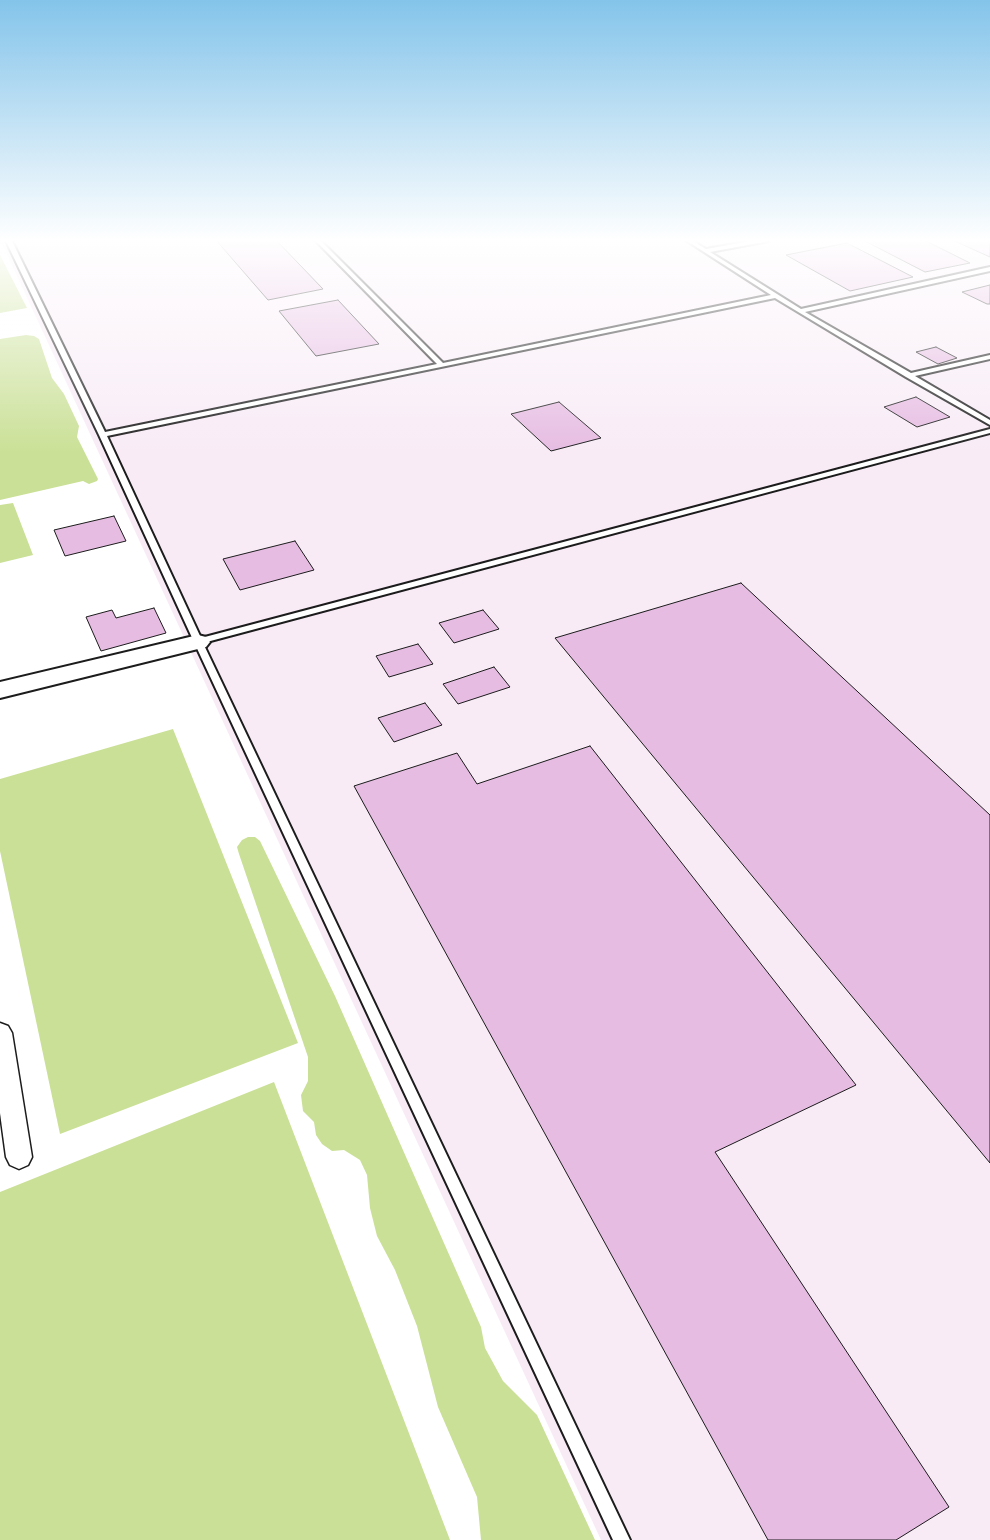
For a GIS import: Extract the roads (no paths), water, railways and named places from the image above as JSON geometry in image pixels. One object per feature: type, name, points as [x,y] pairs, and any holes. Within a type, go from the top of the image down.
[{"type":"street","points":[[0,690],[198,642]]},
{"type":"street","points":[[0,1033],[19,1157]]},
{"type":"lane","points":[[43,311],[103,435],[198,642],[622,1540]]},
{"type":"lane","points":[[387,311],[441,366]]},
{"type":"lane","points":[[103,435],[705,311]]},
{"type":"lane","points":[[801,311],[908,376],[990,423]]},
{"type":"lane","points":[[908,376],[990,357]]},
{"type":"lane","points":[[198,642],[990,431]]}]
